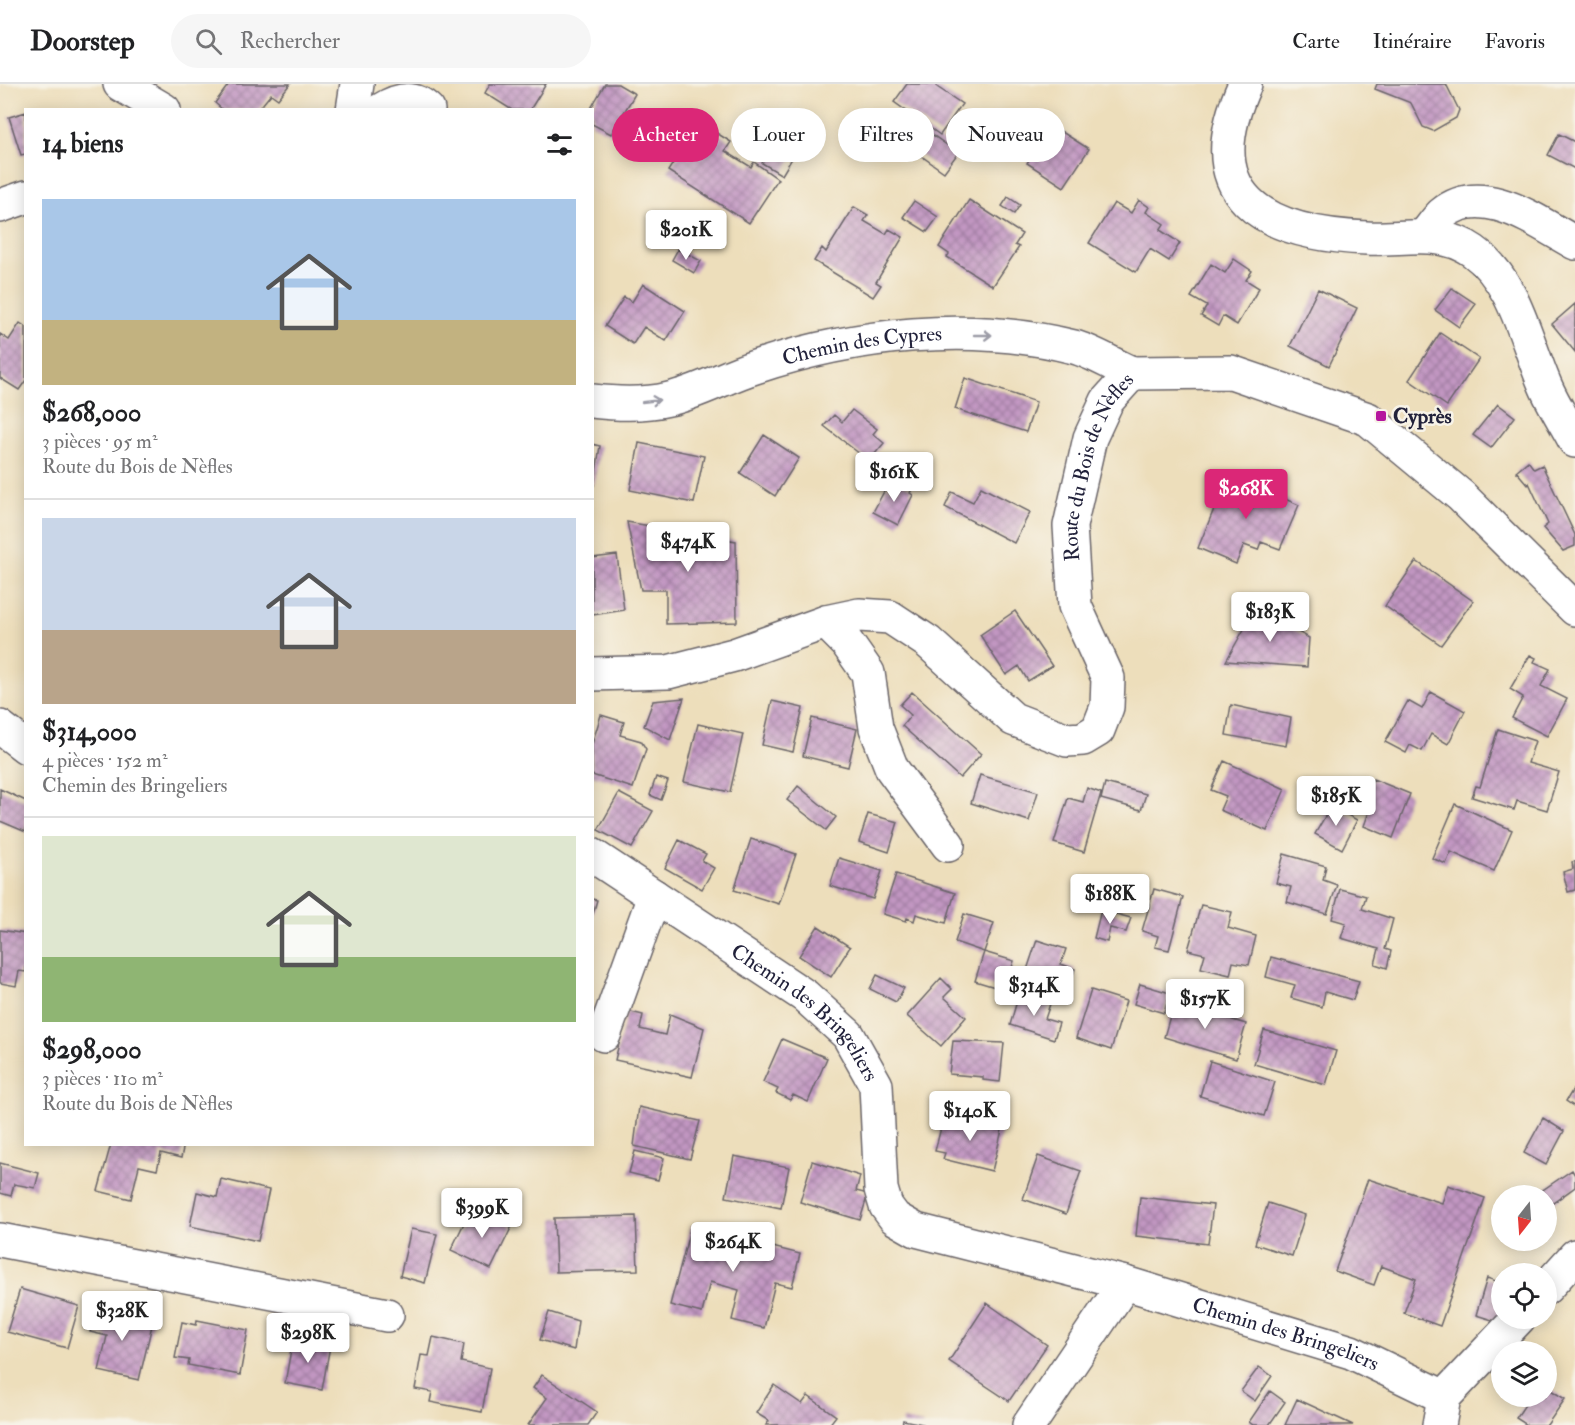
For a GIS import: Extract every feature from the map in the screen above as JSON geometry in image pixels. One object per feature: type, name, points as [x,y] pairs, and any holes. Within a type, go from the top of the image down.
[{"type":"street","points":[[120,84],[161,108]]},
{"type":"street","points":[[352,108],[357,84]]},
{"type":"street","points":[[1245,84],[1236,103],[1227,140],[1231,178],[1246,202],[1273,220],[1313,231],[1367,238],[1424,236],[1453,240],[1474,251],[1503,281],[1545,387],[1575,441]]},
{"type":"street","points":[[384,108],[400,99],[420,102],[426,108]]},
{"type":"street","points":[[0,206],[24,198]]},
{"type":"street","points":[[1424,236],[1443,213],[1470,202],[1505,205],[1575,243]]},
{"type":"street","name":"Chemin des Cypres","points":[[594,401],[622,405],[669,399],[755,367],[853,341],[923,335],[995,335],[1075,348],[1132,373]]},
{"type":"street","name":"Route du Bois de Nèfles","points":[[594,674],[668,672],[743,652],[826,622],[859,615],[890,617],[928,642],[1013,719],[1067,740],[1083,739],[1098,730],[1107,707],[1108,678],[1075,606],[1070,526],[1090,438],[1107,401],[1132,373],[1231,372],[1368,419],[1461,496],[1575,609]]},
{"type":"street","points":[[826,622],[848,643],[868,673],[876,728],[892,769],[948,845]]},
{"type":"street","points":[[0,727],[24,745]]},
{"type":"street","name":"Chemin des Bringeliers","points":[[594,856],[805,996],[848,1035],[876,1085],[881,1189],[886,1206],[895,1218],[916,1230],[1125,1283],[1351,1352],[1442,1411]]},
{"type":"street","points":[[604,1035],[654,896]]},
{"type":"street","points":[[0,1240],[387,1315]]},
{"type":"street","points":[[1557,1276],[1575,1256]]},
{"type":"street","points":[[1029,1425],[1125,1283]]},
{"type":"street","points":[[1442,1411],[1510,1329]]},
{"type":"building","points":[[229,84],[290,84],[278,99],[271,94],[260,108],[221,108],[215,103]]},
{"type":"building","points":[[490,84],[546,84],[531,108],[509,108],[485,93]]},
{"type":"building","points":[[605,84],[618,84],[635,94],[627,108],[612,108],[611,134],[594,125],[594,108],[591,108]]},
{"type":"building","points":[[907,84],[938,84],[937,87],[962,104],[959,108],[946,108],[946,127],[940,135],[934,131],[934,108],[902,108],[894,102]]},
{"type":"building","points":[[1377,84],[1446,84],[1459,110],[1456,118],[1433,131],[1423,127],[1411,103],[1375,89]]},
{"type":"building","points":[[24,113],[24,154],[21,155],[9,117]]},
{"type":"building","points":[[719,134],[731,142],[725,151],[731,155],[731,162],[743,162],[751,167],[754,162],[778,179],[749,223],[668,171],[674,162],[719,162]]},
{"type":"building","points":[[1065,134],[1089,149],[1064,187],[1027,163],[1065,162]]},
{"type":"building","points":[[1559,134],[1575,142],[1575,169],[1548,155]]},
{"type":"building","points":[[934,136],[946,144],[946,162],[951,162],[944,172],[930,162],[934,162]]},
{"type":"building","points":[[763,162],[790,162],[782,175]]},
{"type":"building","points":[[1008,197],[1020,205],[1014,214],[1002,206]]},
{"type":"building","points":[[969,200],[1022,234],[1015,245],[1019,247],[993,286],[947,257],[949,254],[939,247]]},
{"type":"building","points":[[1139,200],[1149,207],[1146,212],[1164,224],[1160,230],[1180,243],[1169,261],[1150,249],[1136,272],[1089,243],[1114,203],[1131,213]]},
{"type":"building","points":[[914,201],[938,217],[927,232],[903,217]]},
{"type":"building","points":[[854,207],[868,215],[864,221],[886,234],[889,229],[903,237],[876,282],[881,285],[873,297],[814,261],[822,248],[826,252]]},
{"type":"building","points":[[678,249],[701,261],[694,273],[672,260]]},
{"type":"building","points":[[1234,259],[1252,271],[1246,280],[1259,288],[1237,325],[1223,316],[1218,326],[1201,316],[1207,306],[1191,297],[1211,264],[1225,273]]},
{"type":"building","points":[[643,284],[685,311],[666,341],[644,327],[633,344],[605,326],[624,297],[632,302]]},
{"type":"building","points":[[1452,288],[1476,304],[1459,327],[1435,310]]},
{"type":"building","points":[[1318,289],[1357,308],[1329,366],[1290,346]]},
{"type":"building","points":[[1575,304],[1575,352],[1552,324]]},
{"type":"building","points":[[20,323],[24,326],[24,383],[19,390],[0,378],[0,334],[9,340]]},
{"type":"building","points":[[1440,333],[1479,359],[1447,406],[1409,380]]},
{"type":"building","points":[[965,378],[1036,402],[1026,432],[955,409]]},
{"type":"building","points":[[1498,404],[1515,417],[1491,448],[1473,435]]},
{"type":"building","points":[[852,410],[877,429],[873,434],[884,443],[869,461],[824,426],[834,415],[842,422]]},
{"type":"building","points":[[764,435],[799,458],[775,496],[740,473]]},
{"type":"building","points":[[639,443],[704,456],[694,503],[630,490]]},
{"type":"building","points":[[594,444],[600,446],[594,485]]},
{"type":"building","points":[[1528,461],[1534,469],[1542,465],[1575,535],[1575,546],[1563,551],[1543,528],[1548,524],[1529,483],[1528,485],[1516,471]]},
{"type":"building","points":[[1228,475],[1299,505],[1280,549],[1261,542],[1258,550],[1244,545],[1236,564],[1198,548]]},
{"type":"building","points":[[901,483],[912,489],[910,493],[913,495],[898,525],[873,512],[887,486],[897,491]]},
{"type":"building","points":[[981,487],[1030,512],[1014,543],[945,507],[952,492],[973,502]]},
{"type":"building","points":[[627,522],[736,541],[737,622],[666,624],[666,590],[641,590]]},
{"type":"building","points":[[617,555],[624,610],[594,615],[594,558]]},
{"type":"building","points":[[1416,561],[1473,601],[1441,645],[1385,606]]},
{"type":"building","points":[[1256,608],[1309,638],[1307,667],[1226,661]]},
{"type":"building","points":[[1015,611],[1052,666],[1028,681],[1019,666],[1006,675],[980,635]]},
{"type":"building","points":[[1530,655],[1536,658],[1534,662],[1550,669],[1541,686],[1567,699],[1547,736],[1512,718],[1523,697],[1510,689]]},
{"type":"building","points":[[912,692],[981,754],[960,778],[902,726],[911,715],[900,705]]},
{"type":"building","points":[[1431,692],[1465,711],[1448,744],[1431,734],[1422,751],[1410,745],[1406,753],[1385,742],[1408,701],[1422,709]]},
{"type":"building","points":[[684,698],[670,740],[644,726],[653,701]]},
{"type":"building","points":[[772,701],[803,708],[793,752],[762,745]]},
{"type":"building","points":[[1231,705],[1291,718],[1286,746],[1226,735]]},
{"type":"building","points":[[601,715],[624,722],[620,735],[641,741],[646,749],[633,788],[594,776],[594,738]]},
{"type":"building","points":[[812,718],[857,729],[848,767],[803,756]]},
{"type":"building","points":[[698,724],[743,734],[730,792],[684,782]]},
{"type":"building","points":[[1498,729],[1535,741],[1528,763],[1559,772],[1547,810],[1517,801],[1514,810],[1472,797],[1476,786],[1480,787]]},
{"type":"building","points":[[1224,761],[1285,789],[1267,831],[1220,810],[1226,796],[1211,790]]},
{"type":"building","points":[[980,775],[1038,792],[1029,821],[971,803]]},
{"type":"building","points":[[656,777],[668,781],[661,800],[650,795]]},
{"type":"building","points":[[1373,779],[1410,794],[1393,838],[1364,826],[1369,812],[1361,809]]},
{"type":"building","points":[[1105,783],[1146,794],[1141,810],[1101,799]]},
{"type":"building","points":[[798,786],[836,817],[826,830],[787,800]]},
{"type":"building","points":[[1087,788],[1101,793],[1084,852],[1054,843],[1068,798],[1083,802]]},
{"type":"building","points":[[0,789],[24,800],[24,831],[0,821]]},
{"type":"building","points":[[619,793],[653,811],[632,848],[598,830]]},
{"type":"building","points":[[1455,804],[1512,830],[1494,871],[1451,852],[1446,864],[1432,858]]},
{"type":"building","points":[[1331,806],[1357,820],[1342,849],[1315,834]]},
{"type":"building","points":[[868,814],[898,822],[889,852],[859,842]]},
{"type":"building","points":[[751,839],[796,854],[779,904],[734,890]]},
{"type":"building","points":[[679,840],[706,854],[702,861],[714,868],[702,889],[665,868]]},
{"type":"building","points":[[1284,854],[1326,866],[1323,880],[1337,885],[1327,914],[1287,902],[1291,887],[1276,883]]},
{"type":"building","points":[[839,858],[882,871],[873,899],[830,886]]},
{"type":"building","points":[[1575,861],[1575,890],[1568,892],[1563,872],[1573,869],[1572,862]]},
{"type":"building","points":[[896,874],[955,893],[946,923],[916,914],[914,921],[907,918],[906,921],[883,914]]},
{"type":"building","points":[[1154,889],[1183,897],[1169,950],[1155,947],[1158,936],[1142,931]]},
{"type":"building","points":[[1340,889],[1366,896],[1362,909],[1393,919],[1385,949],[1391,951],[1387,968],[1375,964],[1379,949],[1341,938],[1346,923],[1332,919]]},
{"type":"building","points":[[1201,905],[1232,912],[1228,928],[1256,936],[1249,965],[1233,962],[1230,975],[1201,968],[1205,954],[1188,950]]},
{"type":"building","points":[[1101,910],[1131,918],[1126,932],[1110,928],[1107,942],[1094,938]]},
{"type":"building","points":[[964,914],[994,923],[984,952],[955,942]]},
{"type":"building","points":[[818,926],[850,947],[831,977],[799,956]]},
{"type":"building","points":[[0,930],[24,934],[24,972],[19,971],[16,986],[0,983]]},
{"type":"building","points":[[1037,940],[1066,949],[1061,964],[1075,969],[1070,984],[1027,970]]},
{"type":"building","points":[[984,952],[1014,961],[1005,990],[975,981]]},
{"type":"building","points":[[1271,957],[1359,981],[1353,1000],[1325,992],[1322,1007],[1291,998],[1295,985],[1266,977]]},
{"type":"building","points":[[877,975],[904,988],[896,1002],[870,989]]},
{"type":"building","points":[[941,978],[952,989],[944,997],[966,1017],[941,1046],[907,1016]]},
{"type":"building","points":[[1140,984],[1170,993],[1164,1013],[1134,1004]]},
{"type":"building","points":[[1091,990],[1126,1001],[1111,1050],[1076,1038]]},
{"type":"building","points":[[1019,994],[1050,1004],[1045,1019],[1059,1023],[1054,1039],[1010,1025]]},
{"type":"building","points":[[1174,1002],[1246,1024],[1236,1059],[1164,1037]]},
{"type":"building","points":[[627,1011],[643,1015],[640,1029],[665,1035],[670,1014],[704,1028],[692,1077],[615,1060]]},
{"type":"building","points":[[1264,1030],[1336,1051],[1326,1085],[1254,1064]]},
{"type":"building","points":[[782,1039],[827,1058],[808,1102],[793,1095],[790,1100],[776,1093],[778,1089],[763,1082]]},
{"type":"building","points":[[953,1041],[1004,1043],[1000,1082],[983,1080],[983,1077],[949,1074]]},
{"type":"building","points":[[1210,1061],[1275,1082],[1264,1116],[1200,1096]]},
{"type":"building","points":[[1575,1086],[1575,1107],[1566,1101]]},
{"type":"building","points":[[639,1107],[700,1121],[690,1159],[634,1146]]},
{"type":"building","points":[[954,1115],[1003,1126],[992,1171],[943,1159],[945,1153],[935,1151],[943,1120],[952,1122]]},
{"type":"building","points":[[1543,1118],[1564,1131],[1546,1165],[1524,1153]]},
{"type":"building","points":[[110,1146],[184,1146],[181,1158],[161,1153],[157,1170],[139,1166],[131,1199],[98,1191]]},
{"type":"building","points":[[635,1151],[664,1158],[658,1180],[629,1173]]},
{"type":"building","points":[[734,1156],[789,1167],[781,1208],[726,1197]]},
{"type":"building","points":[[1038,1156],[1081,1171],[1066,1214],[1023,1199]]},
{"type":"building","points":[[812,1161],[860,1176],[856,1191],[868,1194],[860,1220],[800,1202]]},
{"type":"building","points":[[0,1163],[39,1173],[35,1188],[14,1184],[11,1196],[0,1193]]},
{"type":"building","points":[[1572,1170],[1575,1175],[1575,1187],[1557,1200],[1557,1185],[1550,1185]]},
{"type":"building","points":[[221,1179],[269,1190],[258,1241],[190,1226],[197,1192],[217,1197]]},
{"type":"building","points":[[1368,1179],[1442,1203],[1448,1185],[1485,1198],[1440,1326],[1404,1313],[1416,1279],[1381,1266],[1374,1285],[1335,1271]]},
{"type":"building","points":[[1140,1197],[1213,1205],[1208,1244],[1136,1236]]},
{"type":"building","points":[[1268,1203],[1305,1215],[1292,1256],[1255,1244]]},
{"type":"building","points":[[469,1213],[482,1219],[485,1213],[512,1226],[491,1269],[451,1250]]},
{"type":"building","points":[[636,1216],[638,1270],[556,1272],[554,1218]]},
{"type":"building","points":[[691,1226],[800,1254],[792,1287],[775,1283],[764,1328],[732,1320],[739,1290],[710,1282],[702,1313],[670,1305]]},
{"type":"building","points":[[411,1229],[437,1234],[425,1283],[400,1276]]},
{"type":"building","points":[[1487,1278],[1491,1279],[1491,1320],[1476,1315]]},
{"type":"building","points":[[20,1289],[79,1306],[67,1348],[7,1332]]},
{"type":"building","points":[[987,1303],[1047,1345],[1009,1401],[949,1361]]},
{"type":"building","points":[[96,1308],[153,1321],[139,1380],[99,1371],[107,1336],[90,1332]]},
{"type":"building","points":[[549,1312],[578,1321],[574,1350],[540,1340]]},
{"type":"building","points":[[197,1320],[248,1330],[240,1375],[188,1365],[189,1360],[175,1358],[182,1322],[196,1325]]},
{"type":"building","points":[[433,1337],[464,1344],[461,1362],[490,1368],[482,1412],[430,1402],[432,1392],[415,1389],[421,1355],[429,1356]]},
{"type":"building","points":[[293,1339],[330,1346],[322,1390],[285,1383]]},
{"type":"building","points":[[1259,1367],[1272,1376],[1255,1401],[1241,1391]]},
{"type":"building","points":[[542,1375],[597,1412],[588,1425],[528,1425],[547,1398],[533,1388]]},
{"type":"building","points":[[774,1385],[802,1404],[808,1396],[836,1416],[829,1425],[766,1425],[769,1421],[756,1413]]},
{"type":"building","points":[[1270,1391],[1285,1402],[1269,1425],[1253,1425],[1249,1422]]},
{"type":"building","points":[[1557,1394],[1565,1399],[1547,1425],[1527,1425],[1516,1418],[1524,1407],[1557,1407]]},
{"type":"building","points":[[1297,1399],[1353,1425],[1285,1425]]},
{"type":"building","points":[[903,1420],[923,1424],[923,1425],[902,1425]]},
{"type":"place","name":"Cyprès","points":[[1381,416]]}]
